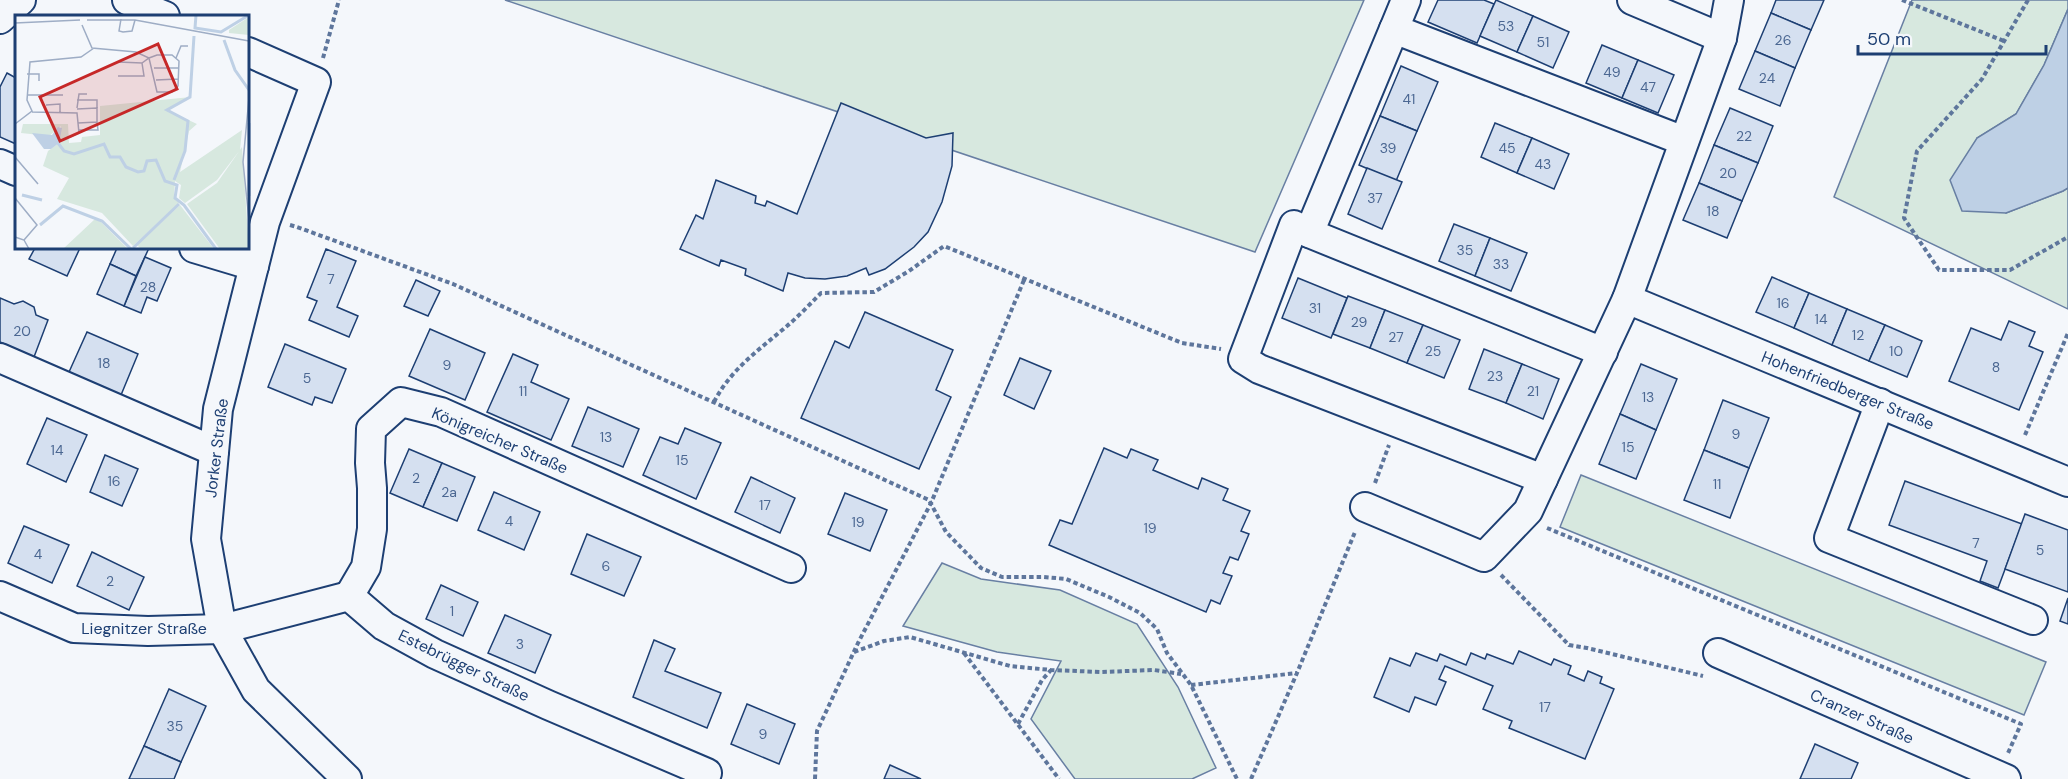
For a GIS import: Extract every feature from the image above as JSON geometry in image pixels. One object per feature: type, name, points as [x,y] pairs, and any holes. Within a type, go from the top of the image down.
[{"type":"street","points":[[0,19],[21,0]]},
{"type":"street","points":[[127,0],[163,15]]},
{"type":"street","points":[[1309,233],[1406,0]]},
{"type":"street","points":[[1632,0],[1722,38]]},
{"type":"street","points":[[1365,507],[1484,557],[1528,511],[1627,299],[1722,38],[1729,0]]},
{"type":"street","points":[[1394,29],[1684,141]]},
{"type":"street","points":[[249,52],[316,82]]},
{"type":"street","name":"Jorker Straße","points":[[316,82],[265,222],[218,410],[206,539],[222,629],[256,690],[347,779]]},
{"type":"street","points":[[0,164],[15,171]]},
{"type":"street","points":[[1543,478],[1259,369],[1243,359],[1294,225],[1603,352]]},
{"type":"street","points":[[197,249],[254,266]]},
{"type":"street","name":"Hohenfriedberger Straße","points":[[1627,299],[2068,482]]},
{"type":"street","points":[[0,358],[214,451]]},
{"type":"street","name":"Königreicher Straße","points":[[350,596],[366,567],[372,529],[371,429],[401,402],[441,412],[791,568]]},
{"type":"street","points":[[1880,403],[1829,538],[2033,620]]},
{"type":"street","points":[[222,629],[350,596]]},
{"type":"street","name":"Estebrügger Straße","points":[[350,596],[384,626],[435,654],[707,773]]},
{"type":"street","name":"Liegnitzer Straße","points":[[0,597],[74,628],[148,631],[222,629]]},
{"type":"street","name":"Cranzer Straße","points":[[1718,653],[2002,777]]},
{"type":"path","points":[[316,82],[339,0]]},
{"type":"path","points":[[1902,0],[2004,41]]},
{"type":"path","points":[[2028,0],[1982,79],[1917,151],[1905,218],[1939,270],[2010,270],[2068,237]]},
{"type":"path","points":[[265,222],[297,226],[453,284],[919,495],[929,500],[946,532],[981,568],[1002,577],[1066,579],[1110,597],[1140,613],[1157,629],[1167,653],[1191,685],[1237,779]]},
{"type":"path","points":[[714,402],[722,387],[743,363],[821,293],[874,291],[909,271],[944,246],[1182,343],[1226,350],[1243,359]]},
{"type":"path","points":[[815,779],[817,731],[853,652],[931,503],[1024,280]]},
{"type":"path","points":[[2015,459],[2068,333]]},
{"type":"path","points":[[1251,779],[1297,673],[1398,422]]},
{"type":"path","points":[[1521,518],[2021,724],[2002,777]]},
{"type":"path","points":[[1484,557],[1569,645],[1706,676],[1718,653]]},
{"type":"path","points":[[853,652],[884,641],[910,637],[1010,666],[1101,672],[1154,670],[1182,674]]},
{"type":"path","points":[[963,652],[1059,779]]},
{"type":"path","points":[[1018,724],[1042,680],[1051,670]]},
{"type":"path","points":[[1191,685],[1297,673]]},
{"type":"shaded area","points":[[505,0],[1364,0],[1255,252]]},
{"type":"shaded area","points":[[1912,0],[2068,0],[2068,9],[2044,65],[2016,114],[1977,138],[2006,213],[2068,188],[2068,309],[1834,197]]},
{"type":"shaded area","points":[[1581,475],[2046,662],[2024,715],[1560,527]]},
{"type":"shaded area","points":[[942,563],[981,579],[1060,590],[1137,624],[1178,687],[1216,768],[1192,779],[1075,779],[1031,719],[1061,661],[997,652],[903,626]]},
{"type":"water","points":[[2068,9],[2068,188],[2006,213],[1962,211],[1950,180],[1977,138],[2016,114],[2044,65]]},
{"type":"building","points":[[1438,0],[1484,0],[1494,4],[1477,43],[1428,22]]},
{"type":"building","points":[[1496,0],[1533,16],[1517,52],[1480,36]]},
{"type":"building","points":[[1776,0],[1824,0],[1811,30],[1771,13]]},
{"type":"building","points":[[1771,13],[1811,30],[1795,68],[1755,51]]},
{"type":"building","points":[[1533,16],[1569,32],[1553,68],[1517,52]]},
{"type":"building","points":[[1602,45],[1638,60],[1622,98],[1586,83]]},
{"type":"building","points":[[1755,51],[1795,68],[1780,106],[1739,89]]},
{"type":"building","points":[[1638,60],[1674,75],[1658,113],[1622,98]]},
{"type":"building","points":[[1401,66],[1438,82],[1417,131],[1380,116]]},
{"type":"building","points":[[7,73],[15,77],[15,144],[0,137],[0,87]]},
{"type":"building","points":[[841,103],[926,138],[953,133],[952,166],[942,202],[928,232],[914,247],[885,269],[869,275],[866,268],[847,276],[825,279],[805,278],[788,273],[783,291],[745,275],[746,269],[721,260],[719,266],[680,249],[696,215],[703,219],[716,180],[756,196],[755,203],[765,206],[767,201],[797,214]]},
{"type":"building","points":[[1730,108],[1773,126],[1758,163],[1714,145]]},
{"type":"building","points":[[1380,116],[1417,131],[1396,181],[1359,165]]},
{"type":"building","points":[[1495,123],[1532,138],[1517,173],[1481,157]]},
{"type":"building","points":[[1532,138],[1569,154],[1554,189],[1517,173]]},
{"type":"building","points":[[1714,145],[1758,163],[1742,201],[1699,183]]},
{"type":"building","points":[[1367,168],[1402,182],[1382,229],[1348,214]]},
{"type":"building","points":[[1699,183],[1742,201],[1727,238],[1683,220]]},
{"type":"building","points":[[1454,224],[1490,238],[1475,276],[1439,261]]},
{"type":"building","points":[[1490,238],[1527,253],[1511,291],[1475,276]]},
{"type":"building","points":[[34,249],[80,249],[67,276],[29,259]]},
{"type":"building","points":[[117,249],[149,249],[136,276],[110,264]]},
{"type":"building","points":[[326,249],[356,261],[337,307],[358,316],[349,337],[309,320],[317,301],[307,297]]},
{"type":"building","points":[[145,257],[171,268],[157,301],[147,297],[141,313],[124,306]]},
{"type":"building","points":[[110,264],[136,276],[124,306],[97,294]]},
{"type":"building","points":[[1772,277],[1809,293],[1794,328],[1756,312]]},
{"type":"building","points":[[1298,278],[1347,298],[1331,338],[1282,318]]},
{"type":"building","points":[[416,280],[440,291],[428,316],[404,306]]},
{"type":"building","points":[[1809,293],[1847,309],[1832,345],[1794,328]]},
{"type":"building","points":[[1348,296],[1385,310],[1370,348],[1333,334]]},
{"type":"building","points":[[0,298],[14,304],[23,301],[34,307],[36,315],[48,320],[34,357],[0,342]]},
{"type":"building","points":[[1847,309],[1885,325],[1869,361],[1832,345]]},
{"type":"building","points":[[1385,310],[1423,325],[1407,363],[1370,348]]},
{"type":"building","points":[[865,312],[953,350],[936,390],[951,397],[919,469],[801,418],[835,341],[849,348]]},
{"type":"building","points":[[2009,321],[2035,332],[2029,346],[2043,352],[2019,410],[1949,381],[1971,328],[2001,340]]},
{"type":"building","points":[[1423,325],[1460,340],[1444,378],[1407,363]]},
{"type":"building","points":[[1885,325],[1922,341],[1907,377],[1869,361]]},
{"type":"building","points":[[430,329],[485,353],[465,400],[409,376]]},
{"type":"building","points":[[87,332],[138,354],[121,395],[69,372]]},
{"type":"building","points":[[285,344],[346,369],[332,403],[315,397],[312,405],[268,387]]},
{"type":"building","points":[[1484,349],[1522,364],[1506,403],[1469,389]]},
{"type":"building","points":[[513,354],[538,365],[531,382],[569,399],[551,440],[487,412]]},
{"type":"building","points":[[1020,358],[1051,371],[1034,409],[1004,395]]},
{"type":"building","points":[[1522,364],[1559,379],[1543,419],[1506,403]]},
{"type":"building","points":[[1641,364],[1677,379],[1656,430],[1620,414]]},
{"type":"building","points":[[1723,400],[1769,418],[1749,468],[1704,450]]},
{"type":"building","points":[[588,407],[639,429],[623,467],[572,446]]},
{"type":"building","points":[[1620,414],[1656,430],[1636,479],[1599,464]]},
{"type":"building","points":[[47,418],[87,435],[66,482],[27,464]]},
{"type":"building","points":[[685,428],[721,443],[696,499],[643,475],[660,437],[678,444]]},
{"type":"building","points":[[1104,448],[1127,458],[1131,449],[1158,460],[1153,470],[1198,489],[1202,478],[1228,489],[1223,500],[1250,511],[1241,531],[1249,534],[1238,560],[1230,557],[1223,573],[1232,576],[1220,604],[1211,600],[1206,612],[1049,545],[1060,520],[1072,524]]},
{"type":"building","points":[[409,449],[442,463],[423,507],[390,493]]},
{"type":"building","points":[[1704,450],[1749,468],[1730,518],[1684,500]]},
{"type":"building","points":[[105,455],[138,469],[122,506],[90,492]]},
{"type":"building","points":[[442,463],[475,477],[457,521],[423,507]]},
{"type":"building","points":[[751,477],[795,498],[780,533],[735,512]]},
{"type":"building","points":[[1905,481],[2022,524],[1998,588],[1980,581],[1987,561],[1889,525]]},
{"type":"building","points":[[494,492],[540,512],[524,550],[478,530]]},
{"type":"building","points":[[845,493],[887,510],[870,551],[828,534]]},
{"type":"building","points":[[2025,514],[2068,530],[2068,592],[2005,569]]},
{"type":"building","points":[[24,526],[69,545],[52,583],[8,563]]},
{"type":"building","points":[[587,534],[641,557],[624,596],[571,574]]},
{"type":"building","points":[[92,552],[144,577],[129,610],[77,586]]},
{"type":"building","points":[[441,585],[478,602],[463,636],[426,619]]},
{"type":"building","points":[[2068,598],[2068,624],[2060,621]]},
{"type":"building","points":[[505,615],[551,635],[535,673],[488,653]]},
{"type":"building","points":[[654,640],[675,649],[665,671],[721,693],[707,728],[633,697]]},
{"type":"building","points":[[1519,651],[1551,665],[1554,659],[1571,666],[1568,674],[1584,681],[1588,671],[1602,677],[1600,683],[1614,689],[1585,759],[1509,728],[1512,721],[1483,709],[1493,686],[1445,666],[1439,679],[1446,682],[1436,705],[1415,697],[1409,712],[1374,697],[1390,658],[1410,666],[1416,653],[1437,661],[1440,654],[1466,665],[1471,653],[1485,659],[1487,654],[1513,664]]},
{"type":"building","points":[[169,689],[206,706],[181,762],[144,746]]},
{"type":"building","points":[[747,704],[795,724],[779,764],[731,744]]},
{"type":"building","points":[[1815,744],[1858,763],[1851,779],[1800,779]]},
{"type":"building","points":[[144,746],[181,762],[174,779],[129,779]]},
{"type":"building","points":[[890,765],[921,779],[884,779]]}]
